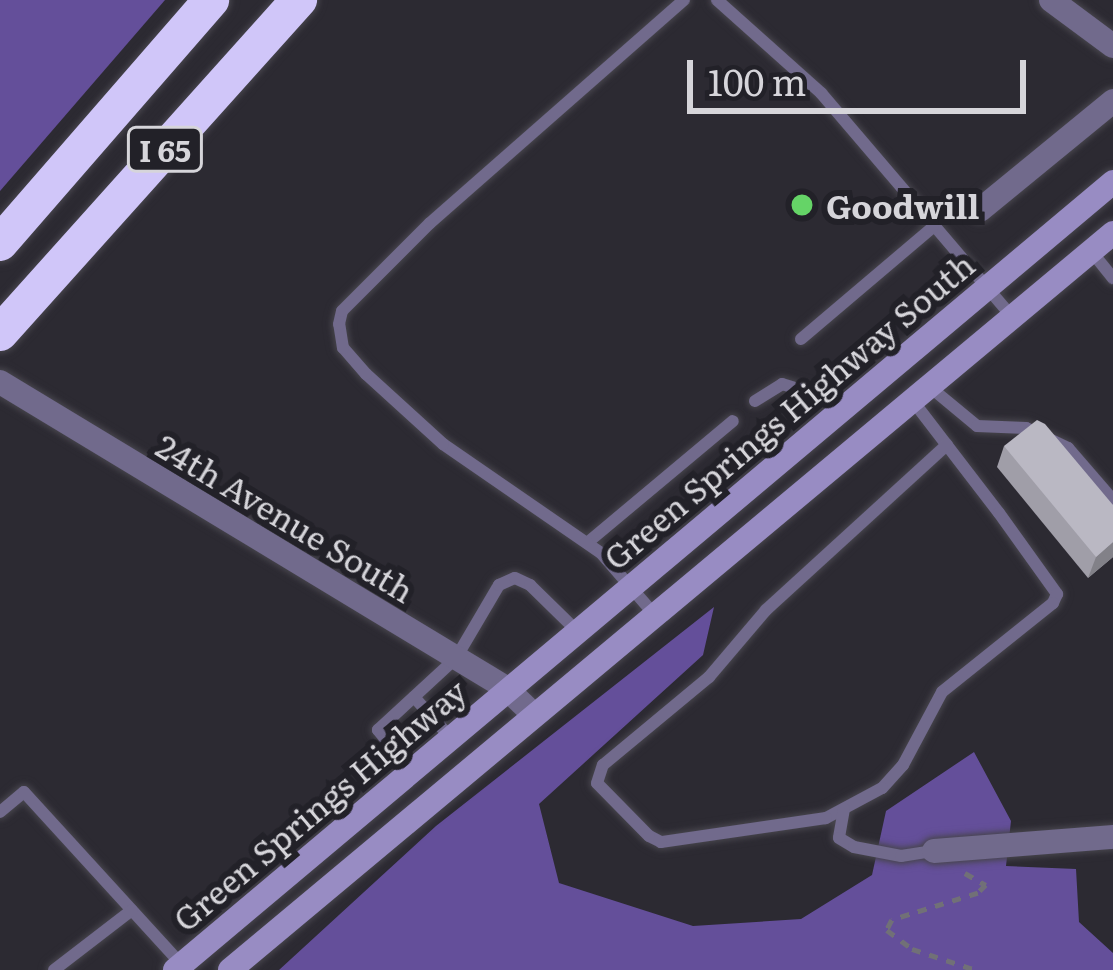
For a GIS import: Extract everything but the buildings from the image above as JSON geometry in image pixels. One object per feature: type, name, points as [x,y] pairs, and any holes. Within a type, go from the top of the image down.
[{"type":"highway","name":"I 65","points":[[0,243],[211,0]]},
{"type":"highway","name":"I 65","points":[[0,333],[299,0]]},
{"type":"main road","name":"Green Springs Highway South","points":[[506,688],[1113,182]]},
{"type":"main road","points":[[230,970],[1113,233]]},
{"type":"main road","name":"Green Springs Highway","points":[[181,968],[506,688]]},
{"type":"street","points":[[1051,0],[1113,46]]},
{"type":"street","points":[[980,210],[1113,100]]},
{"type":"street","name":"24th Avenue South","points":[[0,382],[506,688],[534,715]]},
{"type":"street","points":[[934,851],[1113,837]]},
{"type":"lane","points":[[654,614],[587,543],[443,444],[343,348],[339,324],[342,310],[430,223],[684,0]]},
{"type":"lane","points":[[717,0],[821,93],[1012,317]]},
{"type":"lane","points":[[802,339],[932,228]]},
{"type":"lane","points":[[1091,251],[1113,278]]},
{"type":"lane","points":[[755,401],[782,384],[847,404]]},
{"type":"lane","points":[[921,393],[947,446],[1057,594],[942,692],[903,765],[844,809],[826,818],[661,842],[597,783],[597,775],[947,446]]},
{"type":"lane","points":[[921,393],[977,426],[1026,428],[1068,448],[1113,500]]},
{"type":"lane","points":[[587,543],[733,421]]},
{"type":"lane","points":[[411,770],[378,730],[456,658],[507,580],[530,585],[576,629]]},
{"type":"lane","points":[[414,697],[450,737]]},
{"type":"lane","points":[[0,812],[24,792],[181,968]]},
{"type":"lane","points":[[844,809],[839,838],[854,848],[902,856],[934,851]]},
{"type":"lane","points":[[54,970],[132,910]]},
{"type":"path","points":[[934,851],[937,868],[986,885],[892,920],[887,930],[912,949],[976,970]]},
{"type":"shaded area","points":[[0,0],[165,0],[0,191]]},
{"type":"shaded area","points":[[714,607],[703,655],[539,804],[559,883],[693,926],[801,919],[872,875],[886,811],[974,752],[1011,821],[1006,866],[1076,869],[1079,922],[1113,953],[1113,970],[279,970],[436,826]]},
{"type":"place","name":"Goodwill","points":[[802,205]]}]
